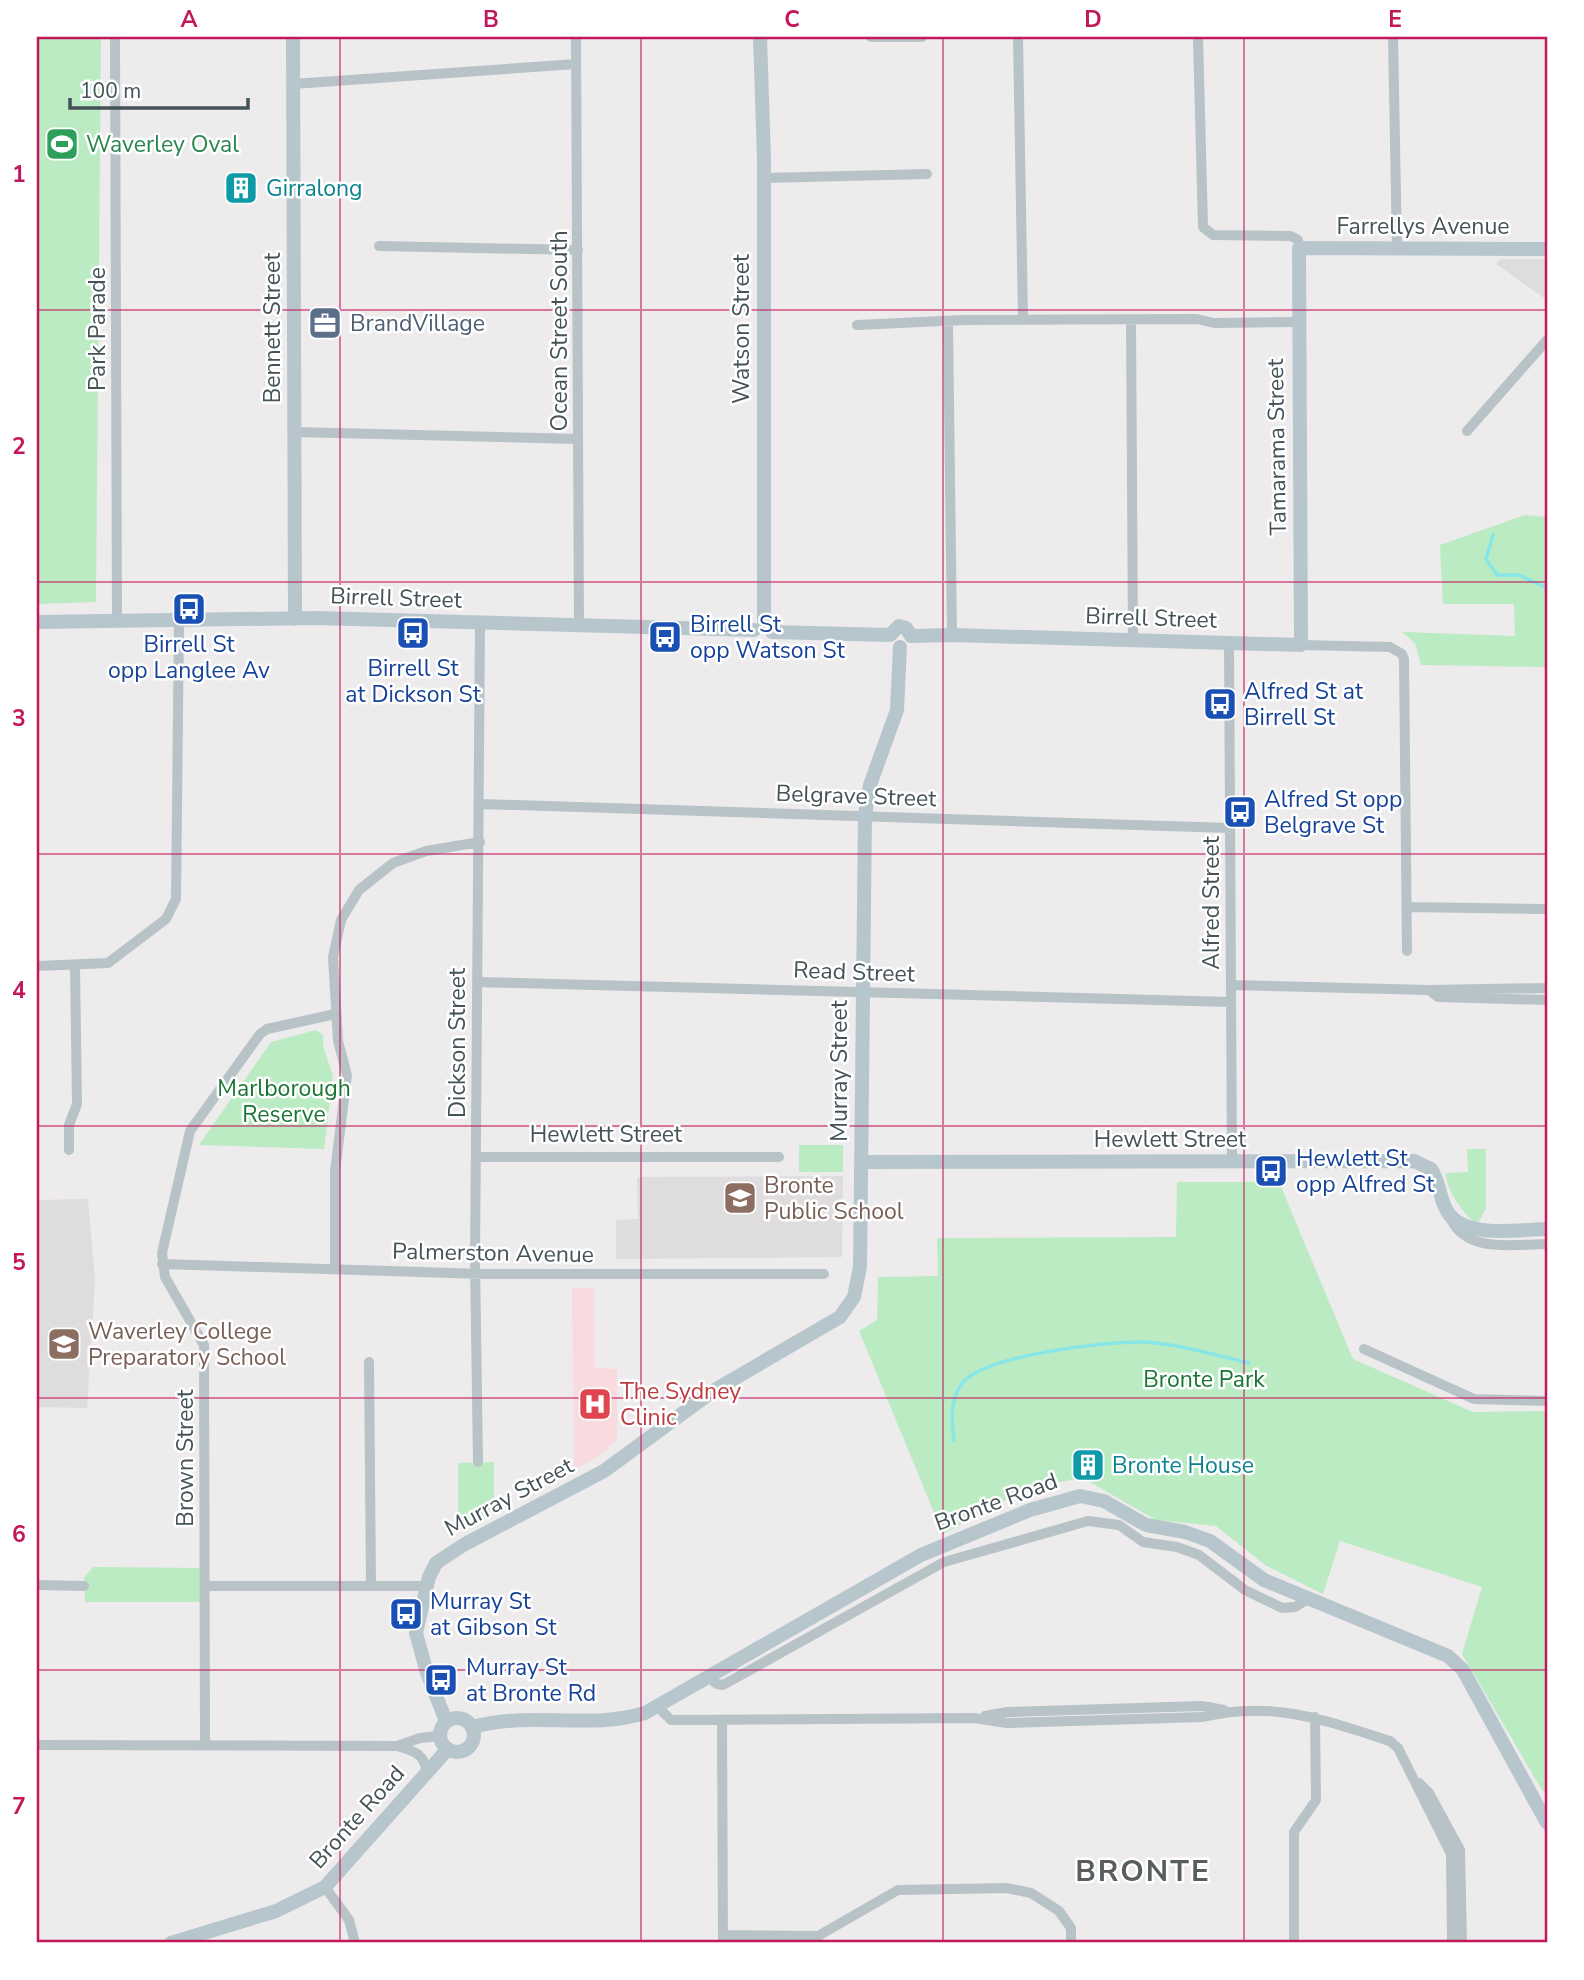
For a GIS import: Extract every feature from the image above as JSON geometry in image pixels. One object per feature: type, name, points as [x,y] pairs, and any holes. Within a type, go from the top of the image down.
[{"type":"street","name":"Park Parade","points":[[115,37],[117,621]]},
{"type":"street","name":"Bennett Street","points":[[293,37],[295,619]]},
{"type":"street","name":"Ocean Street South","points":[[576,37],[579,626]]},
{"type":"street","name":"Watson Street","points":[[760,37],[764,178],[763,628]]},
{"type":"street","points":[[870,37],[922,37]]},
{"type":"street","points":[[1018,37],[1023,320]]},
{"type":"street","points":[[1198,37],[1203,227],[1213,235],[1291,236],[1298,240],[1299,248]]},
{"type":"street","points":[[1393,37],[1396,248]]},
{"type":"street","points":[[293,84],[576,64]]},
{"type":"street","points":[[764,178],[928,174]]},
{"type":"street","points":[[379,246],[578,250]]},
{"type":"street","name":"Farrellys Avenue","points":[[1299,248],[1547,249]]},
{"type":"street","name":"Tamarama Street","points":[[1299,248],[1301,645]]},
{"type":"street","points":[[856,325],[948,323],[964,320],[1299,323]]},
{"type":"street","points":[[1131,320],[1133,641]]},
{"type":"street","points":[[948,323],[952,635]]},
{"type":"street","points":[[1467,431],[1547,340]]},
{"type":"street","points":[[295,432],[578,439]]},
{"type":"street","name":"Birrell Street","points":[[37,622],[295,619],[763,628],[895,641],[896,627],[903,627],[911,636],[1390,647],[1402,654],[1405,665],[1407,906]]},
{"type":"street","points":[[37,966],[75,966],[108,962],[166,919],[176,899],[179,620]]},
{"type":"street","name":"Dickson Street","points":[[478,1462],[476,1157],[481,804],[480,624]]},
{"type":"street","name":"Murray Street","points":[[446,1721],[417,1641],[416,1628],[436,1563],[452,1551],[604,1471],[713,1391],[846,1311],[856,1290],[860,1267],[865,815],[870,785],[897,710],[895,641]]},
{"type":"street","name":"Alfred Street","points":[[1229,643],[1232,1162]]},
{"type":"street","name":"Belgrave Street","points":[[481,804],[1230,828]]},
{"type":"street","points":[[335,1268],[335,1171],[347,1075],[335,1014],[334,945],[341,920],[359,890],[384,868],[406,858],[480,842]]},
{"type":"street","points":[[1407,951],[1407,906],[1547,909]]},
{"type":"street","points":[[69,1150],[68,1125],[77,1104],[75,966]]},
{"type":"street","name":"Read Street","points":[[477,982],[1230,1002]]},
{"type":"street","points":[[1231,985],[1429,990],[1547,988]]},
{"type":"street","points":[[1429,990],[1438,998],[1547,1000]]},
{"type":"street","name":"Brown Street","points":[[205,1745],[204,1345],[172,1292],[162,1264],[163,1244],[190,1131],[261,1032],[335,1014]]},
{"type":"street","name":"Hewlett Street","points":[[476,1157],[779,1157]]},
{"type":"street","name":"Hewlett Street","points":[[861,1163],[1414,1161],[1435,1174],[1447,1212],[1457,1232],[1468,1240],[1482,1244],[1547,1244]]},
{"type":"street","points":[[1447,1212],[1459,1223],[1475,1228],[1547,1229]]},
{"type":"street","name":"Palmerston Avenue","points":[[162,1264],[476,1274],[824,1274]]},
{"type":"street","points":[[1364,1349],[1474,1399],[1547,1401]]},
{"type":"street","points":[[369,1362],[371,1586]]},
{"type":"street","name":"Bronte Road","points":[[473,1727],[498,1721],[631,1717],[657,1706],[921,1555],[1030,1510],[1080,1496],[1104,1501],[1146,1525],[1185,1532],[1210,1541],[1264,1580],[1306,1600],[1448,1656],[1458,1663],[1547,1823]]},
{"type":"street","name":"Bronte Road","points":[[708,1677],[723,1685],[907,1579],[944,1562],[1088,1521],[1119,1525],[1143,1542],[1177,1547],[1199,1555],[1245,1590],[1282,1608],[1295,1607],[1306,1600]]},
{"type":"street","points":[[37,1585],[84,1586]]},
{"type":"street","points":[[205,1586],[427,1586]]},
{"type":"street","points":[[657,1706],[671,1720],[722,1722],[974,1718],[1007,1723],[1203,1717],[1228,1711],[1275,1710],[1315,1717],[1390,1741],[1398,1748],[1416,1780],[1452,1860],[1452,1943]]},
{"type":"street","points":[[1294,1943],[1293,1841],[1294,1832],[1316,1800],[1315,1717]]},
{"type":"street","points":[[461,1718],[473,1727],[474,1738],[468,1748],[458,1752],[447,1749],[439,1736],[446,1721],[461,1718]]},
{"type":"street","points":[[722,1722],[723,1939],[818,1936],[898,1890],[908,1888],[1007,1888],[1031,1893],[1059,1911],[1071,1928],[1071,1943]]},
{"type":"street","points":[[397,1746],[420,1738],[439,1736]]},
{"type":"street","points":[[37,1745],[397,1746],[416,1751],[421,1756],[427,1774]]},
{"type":"street","name":"Bronte Road","points":[[172,1943],[276,1911],[325,1887],[447,1749]]},
{"type":"street","points":[[1416,1780],[1429,1793],[1460,1850],[1462,1943]]},
{"type":"street","points":[[325,1887],[349,1920],[355,1943]]},
{"type":"shaded area","points":[[1500,259],[1547,259],[1547,300],[1496,264]]},
{"type":"shaded area","name":"Bronte Public School","points":[[843,1176],[842,1257],[616,1259],[616,1220],[638,1219],[637,1177]]},
{"type":"shaded area","name":"Waverley College Preparatory School","points":[[88,1199],[95,1280],[87,1408],[37,1407],[37,1200]]},
{"type":"shaded area","name":"The Sydney Clinic","points":[[572,1288],[594,1288],[595,1368],[617,1369],[617,1440],[597,1457],[574,1470]]},
{"type":"green space","points":[[37,37],[101,37],[96,602],[37,604]]},
{"type":"green space","points":[[1525,515],[1547,517],[1547,667],[1421,665],[1415,643],[1402,632],[1515,636],[1514,604],[1443,604],[1440,545]]},
{"type":"green space","name":"Marlborough Reserve","points":[[316,1030],[323,1035],[323,1046],[333,1076],[324,1149],[199,1145],[271,1042]]},
{"type":"green space","points":[[799,1145],[843,1145],[843,1172],[799,1172]]},
{"type":"green space","points":[[1467,1149],[1486,1149],[1486,1208],[1477,1225],[1456,1202],[1445,1173],[1468,1172]]},
{"type":"green space","name":"Bronte Park","points":[[1177,1182],[1279,1182],[1353,1359],[1473,1412],[1547,1411],[1547,1793],[1542,1790],[1462,1654],[1482,1587],[1340,1541],[1323,1594],[1265,1565],[1216,1526],[1156,1520],[1083,1478],[1030,1487],[943,1534],[859,1331],[877,1320],[878,1277],[938,1276],[937,1238],[1176,1237]]},
{"type":"green space","points":[[494,1462],[494,1510],[458,1529],[458,1463]]},
{"type":"green space","points":[[93,1567],[205,1568],[205,1602],[85,1602],[84,1578]]},
{"type":"waterway","points":[[1493,535],[1486,559],[1497,575],[1519,575],[1547,588]]},
{"type":"waterway","points":[[954,1441],[953,1405],[961,1385],[973,1374],[1018,1358],[1076,1347],[1144,1342],[1184,1347],[1249,1363]]},
{"type":"place","name":"Waverley Oval","points":[[62,144]]},
{"type":"place","name":"Girralong","points":[[241,188]]},
{"type":"place","name":"BrandVillage","points":[[325,323]]},
{"type":"place","name":"Birrell St opp Langlee Av","points":[[189,609]]},
{"type":"place","name":"Birrell St at Dickson St","points":[[413,633]]},
{"type":"place","name":"Birrell St opp Watson St","points":[[665,637]]},
{"type":"place","name":"Alfred St at Birrell St","points":[[1220,704]]},
{"type":"place","name":"Alfred St opp Belgrave St","points":[[1240,812]]},
{"type":"place","name":"Hewlett St opp Alfred St","points":[[1271,1171]]},
{"type":"place","name":"Bronte Public School","points":[[740,1198]]},
{"type":"place","name":"Waverley College Preparatory School","points":[[64,1344]]},
{"type":"place","name":"The Sydney Clinic","points":[[595,1404]]},
{"type":"place","name":"Bronte House","points":[[1088,1465]]},
{"type":"place","name":"Murray St at Gibson St","points":[[406,1614]]},
{"type":"place","name":"Murray St at Bronte Rd","points":[[441,1680]]},
{"type":"district","name":"BRONTE","points":[[1143,1871]]}]
